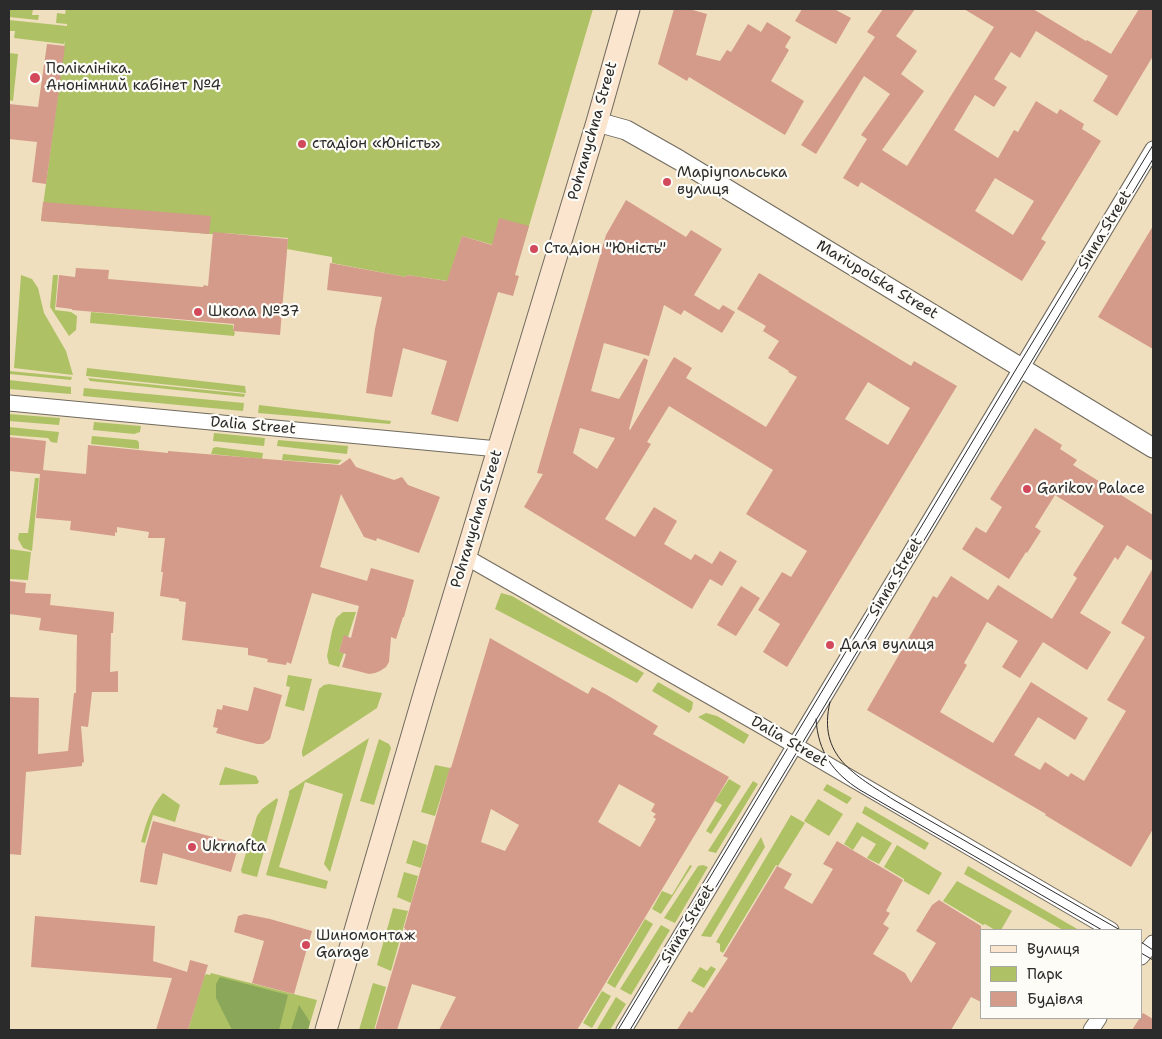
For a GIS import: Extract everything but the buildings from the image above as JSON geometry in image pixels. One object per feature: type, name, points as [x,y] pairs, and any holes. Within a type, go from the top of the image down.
[{"type":"main road","name":"Pohranychna Street","points":[[326,1030],[425,691],[597,122],[629,9]]},
{"type":"street","name":"Mariupolska Street","points":[[597,122],[626,130],[673,156],[1153,448]]},
{"type":"street","name":"Sinna Street","points":[[624,1030],[1153,149]]},
{"type":"street","name":"Dalia Street","points":[[9,403],[498,449]]},
{"type":"street","name":"Dalia Street","points":[[466,557],[796,746],[1109,929]]},
{"type":"street","points":[[1091,1030],[1098,1019]]},
{"type":"green space","points":[[9,9],[33,9],[32,15],[39,15],[38,20],[9,17]]},
{"type":"green space","name":"стадіон «Юність»","points":[[66,9],[593,9],[521,253],[462,236],[448,281],[407,275],[406,277],[332,263],[332,257],[287,249],[288,238],[41,221],[65,41],[64,44],[14,38],[15,31],[9,31],[9,20],[67,26],[67,24],[56,23],[57,13],[65,14]]},
{"type":"green space","points":[[9,53],[18,54],[13,101],[9,100]]},
{"type":"green space","points":[[21,275],[32,279],[38,288],[44,313],[66,351],[73,375],[14,368]]},
{"type":"green space","points":[[53,275],[58,275],[55,310],[71,312],[77,316],[76,330],[69,336],[50,307]]},
{"type":"green space","points":[[91,312],[233,325],[233,331],[235,332],[234,336],[90,323]]},
{"type":"green space","points":[[87,368],[245,386],[246,393],[86,376]]},
{"type":"green space","points":[[9,371],[72,377],[71,380],[9,374]]},
{"type":"green space","points":[[88,378],[245,394],[244,397],[90,381]]},
{"type":"green space","points":[[9,380],[71,387],[71,394],[9,389]]},
{"type":"green space","points":[[84,388],[244,403],[243,411],[83,396]]},
{"type":"green space","points":[[259,405],[391,421],[390,424],[258,413]]},
{"type":"green space","points":[[9,414],[60,418],[59,425],[9,421]]},
{"type":"green space","points":[[94,422],[141,426],[140,432],[134,434],[93,430]]},
{"type":"green space","points":[[9,427],[59,432],[57,443],[51,442],[48,438],[9,435]]},
{"type":"green space","points":[[214,433],[265,438],[264,446],[213,441]]},
{"type":"green space","points":[[92,436],[136,440],[139,443],[139,449],[91,444]]},
{"type":"green space","points":[[278,440],[348,446],[347,454],[277,446]]},
{"type":"green space","points":[[213,448],[263,453],[262,459],[211,454]]},
{"type":"green space","points":[[283,454],[342,460],[338,464],[282,460]]},
{"type":"green space","points":[[35,478],[39,478],[32,551],[23,548],[18,539],[19,533],[28,533]]},
{"type":"green space","points":[[9,549],[31,552],[28,580],[9,579]]},
{"type":"green space","points":[[501,593],[512,596],[644,673],[637,683],[495,609]]},
{"type":"green space","points":[[343,612],[356,612],[348,637],[344,636],[339,652],[344,653],[339,667],[329,664],[327,656],[336,618]]},
{"type":"green space","points":[[288,675],[312,679],[304,711],[285,706],[290,687],[286,686]]},
{"type":"green space","points":[[658,682],[693,702],[689,713],[652,691]]},
{"type":"green space","points":[[329,684],[382,693],[377,708],[303,757],[302,751],[319,689]]},
{"type":"green space","points":[[706,713],[717,716],[749,735],[744,744],[698,717]]},
{"type":"green space","points":[[369,738],[330,872],[324,864],[343,794],[305,782],[279,867],[328,881],[326,889],[266,875],[289,791]]},
{"type":"green space","points":[[379,739],[389,744],[391,748],[374,805],[360,801]]},
{"type":"green space","points":[[435,765],[450,768],[435,816],[421,812]]},
{"type":"green space","points":[[225,767],[256,776],[259,782],[257,784],[219,785]]},
{"type":"green space","points":[[729,779],[741,786],[711,834],[706,831],[722,805],[715,801]]},
{"type":"green space","points":[[753,781],[758,784],[716,853],[708,851]]},
{"type":"green space","points":[[827,784],[852,798],[847,804],[823,790]]},
{"type":"green space","points":[[163,793],[180,805],[175,822],[153,815],[145,843],[141,842],[152,810]]},
{"type":"green space","points":[[277,798],[257,877],[242,873],[241,870],[257,816],[262,809]]},
{"type":"green space","points":[[818,799],[843,814],[829,836],[804,821]]},
{"type":"green space","points":[[865,806],[929,843],[925,850],[862,813]]},
{"type":"green space","points":[[791,815],[805,823],[778,866],[776,865],[723,953],[720,951],[720,944],[716,942]]},
{"type":"green space","points":[[857,822],[892,843],[879,864],[867,858],[876,844],[862,836],[853,850],[844,844]]},
{"type":"green space","points":[[761,837],[765,847],[711,937],[701,936]]},
{"type":"green space","points":[[413,840],[427,845],[421,868],[406,863]]},
{"type":"green space","points":[[897,845],[942,873],[929,895],[884,867]]},
{"type":"green space","points":[[690,865],[692,866],[661,914],[652,909],[662,891],[672,895]]},
{"type":"green space","points":[[698,866],[708,867],[675,923],[664,918]]},
{"type":"green space","points":[[968,866],[1077,929],[1061,929],[964,874]]},
{"type":"green space","points":[[404,872],[418,876],[411,903],[397,897]]},
{"type":"green space","points":[[957,881],[1012,911],[1002,929],[993,929],[985,924],[983,925],[943,901]]},
{"type":"green space","points":[[393,908],[408,911],[391,971],[377,965]]},
{"type":"green space","points":[[645,919],[653,924],[615,988],[607,983]]},
{"type":"green space","points":[[661,925],[670,930],[631,995],[620,989]]},
{"type":"green space","points":[[711,966],[716,969],[704,988],[691,981],[700,967],[707,971]]},
{"type":"green space","points":[[211,973],[317,1000],[308,1030],[188,1030],[204,977],[206,974],[210,975]]},
{"type":"green space","points":[[220,977],[288,995],[279,1030],[232,1030],[216,998],[216,984]]},
{"type":"green space","points":[[373,983],[386,987],[374,1030],[359,1030]]},
{"type":"green space","points":[[602,991],[611,996],[592,1028],[583,1023]]},
{"type":"green space","points":[[616,997],[626,1004],[610,1030],[597,1029]]},
{"type":"green space","points":[[299,1005],[310,1022],[308,1030],[291,1030]]},
{"type":"tram line","points":[[618,1030],[1153,145]]},
{"type":"tram line","points":[[630,1030],[1153,159]]},
{"type":"tram line","points":[[830,702],[827,721],[829,737],[834,750],[842,762],[853,772],[894,800],[1118,929]]},
{"type":"tram line","points":[[816,719],[817,731],[824,751],[835,769],[850,783],[1100,929]]},
{"type":"tram line","points":[[1142,943],[1153,950]]},
{"type":"tram line","points":[[1142,954],[1153,960]]},
{"type":"place","name":"Поліклініка. Анонімний кабінет №4","points":[[35,78]]},
{"type":"place","name":"стадіон «Юність»","points":[[302,144]]},
{"type":"place","name":"Маріупольська вулиця","points":[[667,182]]},
{"type":"place","name":"Стадіон \"Юність\"","points":[[534,249]]},
{"type":"place","name":"Школа №37","points":[[198,312]]},
{"type":"place","name":"Garikov Palace","points":[[1027,489]]},
{"type":"place","name":"Даля вулиця","points":[[830,645]]},
{"type":"place","name":"Ukrnafta","points":[[192,847]]},
{"type":"place","name":"Шиномонтаж Garage","points":[[306,945]]}]
